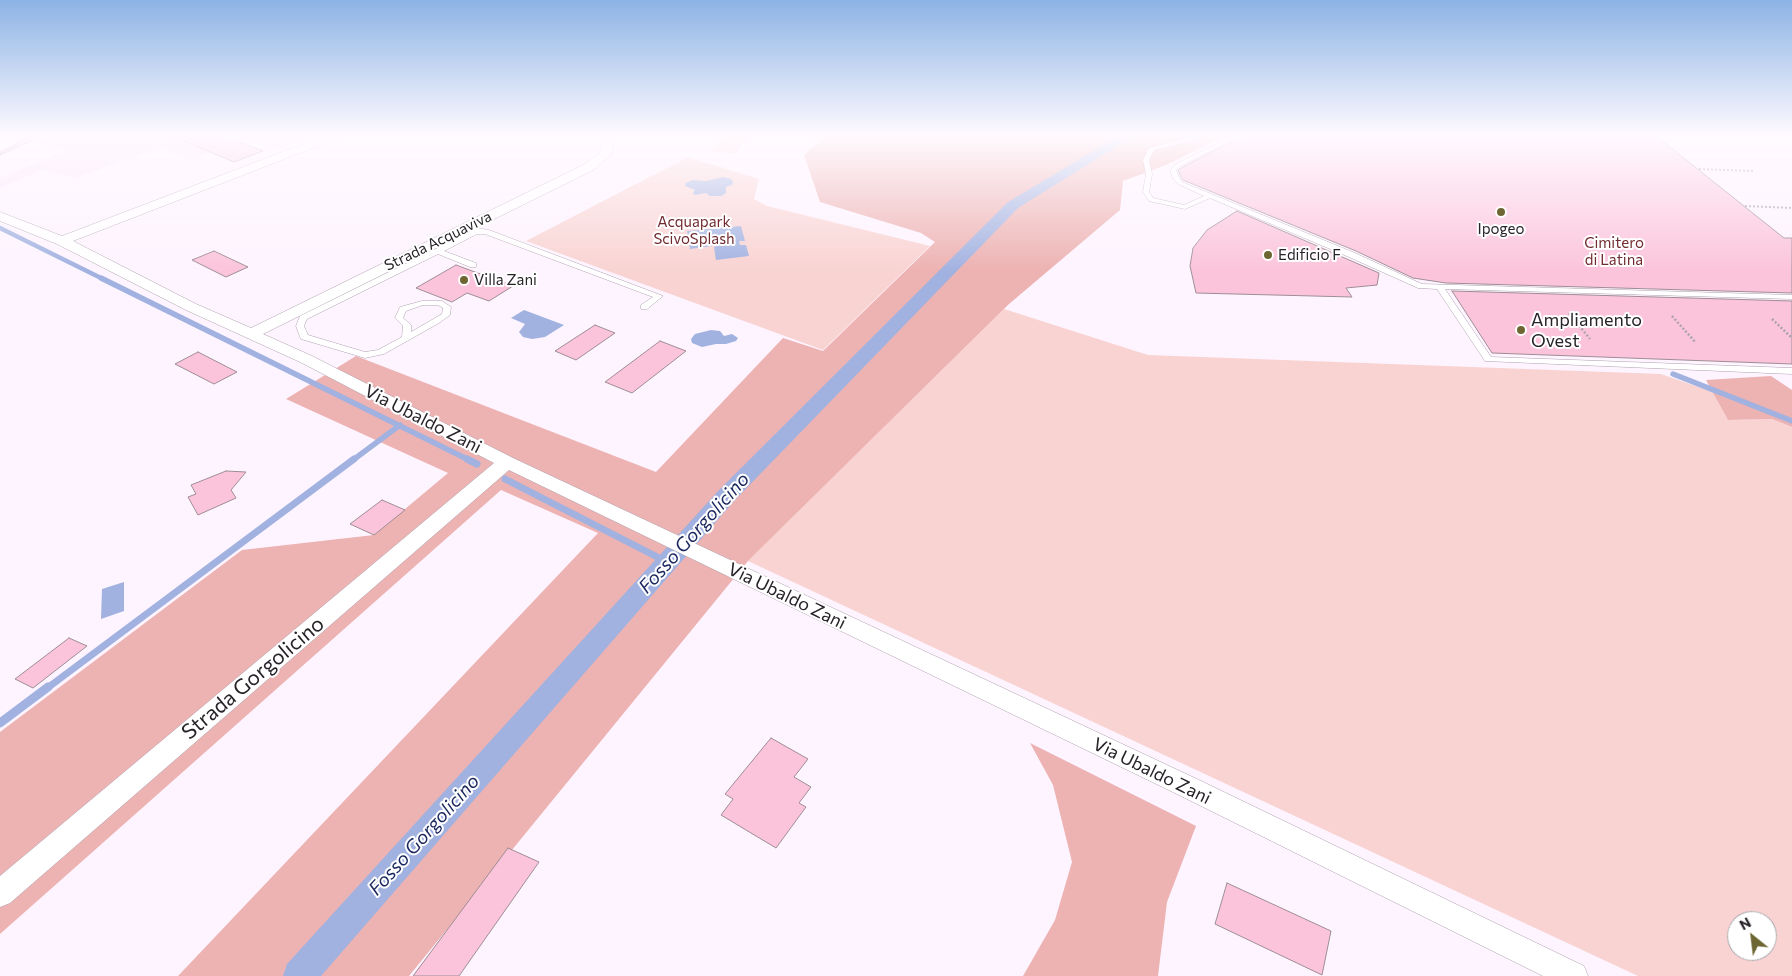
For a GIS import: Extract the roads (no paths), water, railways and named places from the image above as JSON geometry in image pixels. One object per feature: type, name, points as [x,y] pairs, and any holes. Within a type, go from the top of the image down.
[{"type":"street","points":[[62,242],[221,181]]},
{"type":"street","name":"Strada Acquaviva","points":[[251,334],[471,230],[563,181]]},
{"type":"street","name":"Via Ubaldo Zani","points":[[0,216],[62,242],[191,307],[306,359],[506,462],[1190,788],[1574,976]]},
{"type":"street","name":"Strada Gorgolicino","points":[[0,894],[506,462]]},
{"type":"lane","points":[[1148,181],[1146,192],[1152,200],[1164,204],[1185,207],[1210,196]]},
{"type":"lane","points":[[1178,181],[1190,188],[1352,255],[1421,286],[1792,298]]},
{"type":"lane","points":[[406,338],[408,325],[399,318],[402,309],[422,302],[439,303],[447,307],[446,315],[406,338],[381,352],[365,355],[304,337],[300,326],[303,318],[437,251],[471,230],[486,232],[659,296],[644,307]]},
{"type":"lane","points":[[437,251],[473,265]]},
{"type":"lane","points":[[1440,287],[1488,359],[1792,371]]},
{"type":"water","points":[[691,181],[733,182],[732,185],[726,187],[726,193],[721,196],[710,196],[706,193],[695,195],[693,193],[695,190],[685,186],[686,183]]},
{"type":"water","points":[[741,226],[745,241],[739,241],[740,245],[746,245],[749,256],[716,260],[714,247],[719,245],[690,249],[687,231]]},
{"type":"water","points":[[524,310],[564,325],[545,337],[532,339],[523,337],[519,332],[525,324],[511,318]]},
{"type":"water","points":[[711,330],[720,331],[724,336],[732,334],[738,338],[736,341],[726,344],[702,347],[692,343],[691,339],[695,334]]},
{"type":"water","points":[[124,582],[124,611],[101,619],[102,589]]},
{"type":"waterway","name":"Fosso Gorgolicino","points":[[299,976],[727,495],[1013,205],[1054,181]]},
{"type":"waterway","points":[[0,228],[103,279]]},
{"type":"waterway","points":[[101,278],[399,426]]},
{"type":"waterway","points":[[1673,374],[1792,421]]},
{"type":"waterway","points":[[353,460],[399,426]]},
{"type":"waterway","points":[[399,426],[469,460]]},
{"type":"waterway","points":[[46,689],[354,459]]},
{"type":"waterway","points":[[469,460],[477,464]]},
{"type":"waterway","points":[[505,479],[667,562]]},
{"type":"waterway","points":[[0,723],[48,687]]},
{"type":"place","name":"Ipogeo","points":[[1501,212]]},
{"type":"place","name":"Edificio F","points":[[1268,255]]},
{"type":"place","name":"Villa Zani","points":[[464,280]]},
{"type":"place","name":"Ampliamento Ovest","points":[[1521,330]]},
{"type":"park label","name":"Acquapark ScivoSplash","points":[[694,230]]},
{"type":"park label","name":"Cimitero di Latina","points":[[1614,252]]}]
